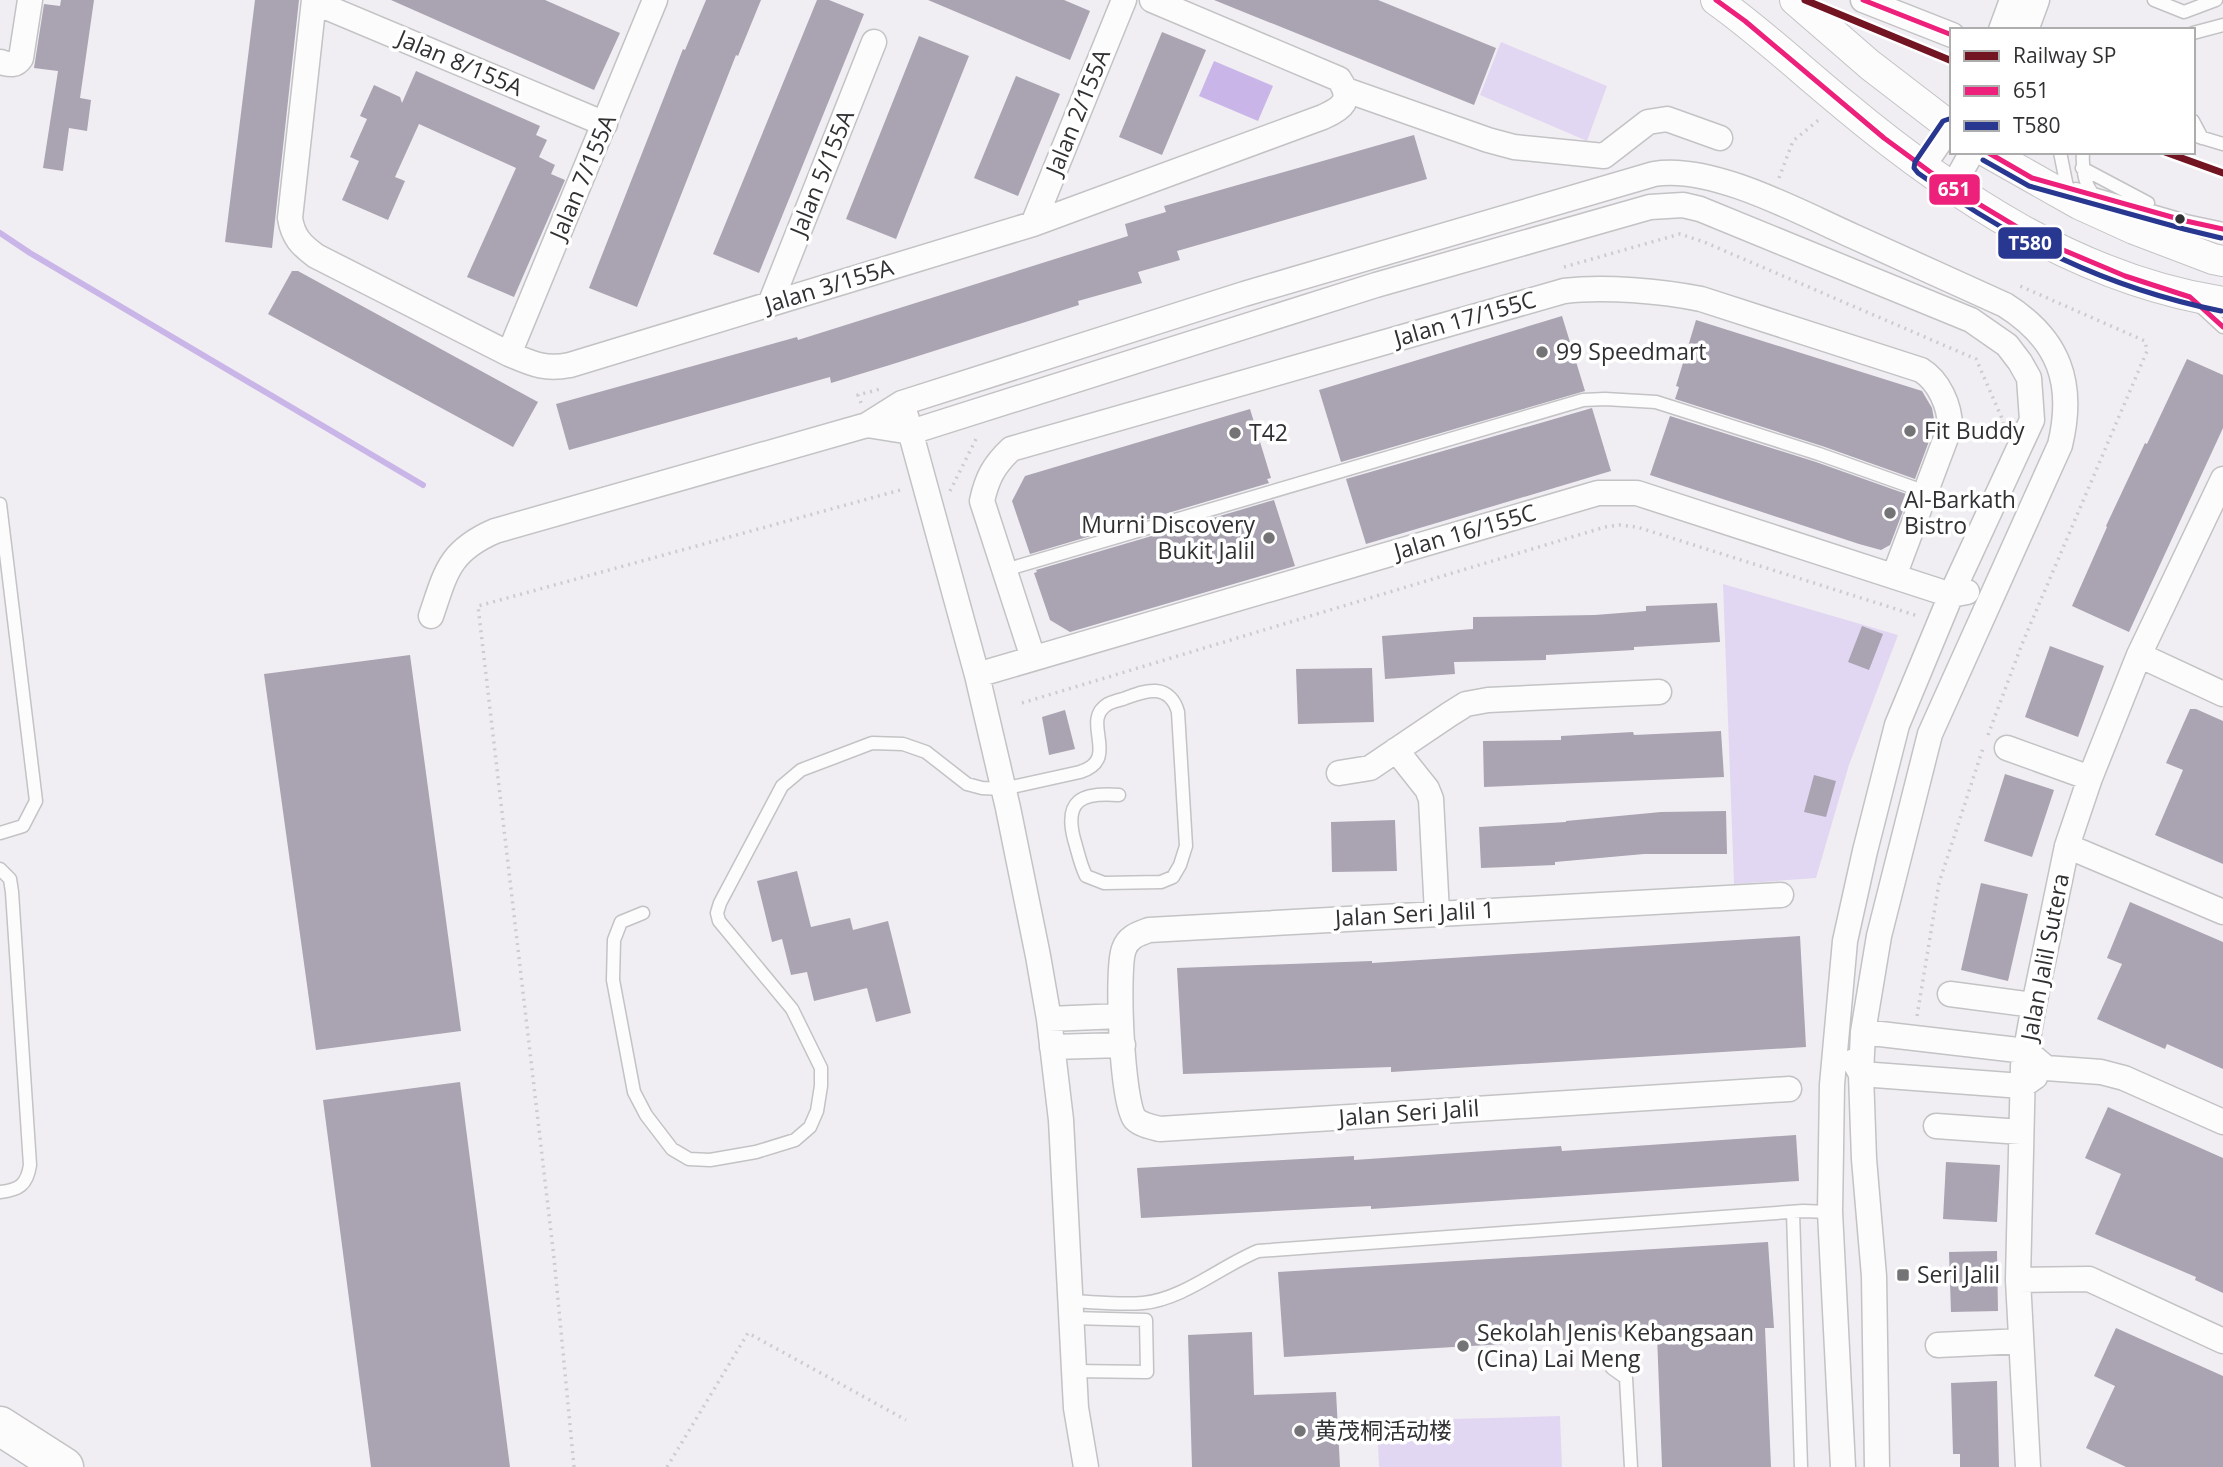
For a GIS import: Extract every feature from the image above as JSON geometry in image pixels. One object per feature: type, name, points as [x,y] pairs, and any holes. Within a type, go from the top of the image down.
[{"type":"highway","points":[[0,1426],[64,1467]]},
{"type":"street","points":[[0,62],[12,65],[18,63],[21,58],[30,0]]},
{"type":"street","name":"Jalan 7/155A","points":[[509,354],[655,0]]},
{"type":"street","name":"Jalan 2/155A","points":[[1033,224],[1124,0]]},
{"type":"street","points":[[1152,0],[1325,71],[1339,79],[1346,95],[1514,147],[1604,156],[1648,122],[1667,119],[1720,138]]},
{"type":"street","points":[[1716,0],[1745,21],[1843,105],[1952,188],[2037,239],[2125,276],[2190,297],[2223,302]]},
{"type":"street","points":[[1795,0],[1870,65],[1950,125]]},
{"type":"street","points":[[1863,0],[1950,34]]},
{"type":"street","points":[[2002,28],[2012,0]]},
{"type":"street","points":[[2027,28],[2037,0]]},
{"type":"street","name":"Jalan 8/155A","points":[[314,1],[605,124]]},
{"type":"street","name":"Jalan 3/155A","points":[[314,1],[290,218],[292,232],[301,245],[316,256],[509,354],[539,366],[553,368],[1033,224],[1323,117],[1336,111],[1346,95]]},
{"type":"street","name":"Jalan 5/155A","points":[[770,304],[874,42]]},
{"type":"street","points":[[1923,166],[1950,127]]},
{"type":"street","points":[[1952,188],[1971,154]]},
{"type":"street","points":[[1990,154],[2032,178],[2079,195],[2134,229],[2223,261]]},
{"type":"street","points":[[431,616],[448,567],[476,539],[495,531],[867,425],[902,403],[1244,294],[1654,174],[1672,171],[1714,179],[1770,200],[2005,304],[2025,317],[2050,345],[2066,386],[2067,407],[2060,445],[1930,734],[1879,936],[1856,1064],[1874,1276],[1877,1467]]},
{"type":"street","points":[[867,425],[911,432],[1376,285],[1650,207],[1683,205],[1700,209],[1971,320],[2007,345],[2029,378],[2032,420],[1951,595],[1897,725],[1845,941],[1832,1085],[1830,1212],[1843,1467]]},
{"type":"street","name":"Jalan 17/155C","points":[[1033,658],[982,501],[987,479],[996,464],[1011,449],[1564,291],[1584,288],[1701,299],[1921,369],[1933,377],[1950,414],[1950,427],[1894,576]]},
{"type":"street","points":[[902,403],[977,674],[1049,1019],[1061,1120],[1076,1408],[1086,1467]]},
{"type":"street","name":"Jalan Jalil Sutera","points":[[2028,1467],[2018,1279],[2022,1086],[2034,1004],[2067,846],[2090,778],[2139,656],[2223,479]]},
{"type":"street","name":"Jalan 16/155C","points":[[977,674],[1598,493],[1637,493],[1951,595]]},
{"type":"street","points":[[1951,595],[1978,591],[1999,578]]},
{"type":"street","points":[[1951,595],[1960,666]]},
{"type":"street","points":[[2139,656],[2223,694]]},
{"type":"street","points":[[1339,773],[1370,768],[1466,704],[1488,700],[1659,692]]},
{"type":"street","points":[[2007,748],[2090,778]]},
{"type":"street","points":[[1396,750],[1427,789],[1431,799],[1437,913]]},
{"type":"street","points":[[2067,846],[2223,912]]},
{"type":"street","name":"Jalan Seri Jalil 1","points":[[1120,1016],[1124,949],[1133,936],[1149,930],[1781,895]]},
{"type":"street","points":[[1950,994],[2034,1004]]},
{"type":"street","points":[[1049,1019],[1120,1016]]},
{"type":"street","name":"Jalan Seri Jalil","points":[[1120,1016],[1127,1099],[1131,1113],[1136,1120],[1160,1129],[1789,1090]]},
{"type":"street","points":[[1836,1027],[1856,1064]]},
{"type":"street","points":[[1863,1032],[2026,1051],[2046,1068],[2101,1072],[2124,1078],[2223,1122]]},
{"type":"street","points":[[1052,1047],[1123,1045]]},
{"type":"street","points":[[1832,1085],[1856,1064],[2022,1086],[2046,1068]]},
{"type":"street","points":[[1936,1126],[2021,1132]]},
{"type":"street","points":[[2018,1279],[2089,1279],[2223,1341]]},
{"type":"street","points":[[1938,1345],[2021,1341]]},
{"type":"lane","points":[[2154,0],[2184,12],[2216,0]]},
{"type":"lane","points":[[2195,32],[2223,25]]},
{"type":"lane","points":[[2197,136],[2223,144]]},
{"type":"lane","points":[[2061,154],[2079,195]]},
{"type":"lane","points":[[2079,195],[2083,154]]},
{"type":"lane","points":[[2082,168],[2123,192],[2186,221]]},
{"type":"lane","points":[[2079,195],[2223,229]]},
{"type":"lane","points":[[2190,297],[2223,327]]},
{"type":"lane","points":[[1005,570],[1583,400],[1656,402],[1819,454],[1926,492]]},
{"type":"lane","points":[[0,504],[36,801],[23,826],[0,834]]},
{"type":"lane","points":[[643,913],[621,922],[614,940],[613,980],[635,1092],[646,1115],[672,1149],[689,1159],[710,1160],[756,1152],[794,1140],[810,1128],[817,1111],[821,1068],[792,1009],[719,921],[717,913],[782,786],[801,771],[872,743],[902,744],[926,752],[967,784],[1003,789],[1091,769],[1098,761],[1100,753],[1097,722],[1106,705],[1145,692],[1157,691],[1167,695],[1175,702],[1178,712],[1186,846],[1173,877],[1161,882],[1104,883],[1086,876],[1071,828],[1073,809],[1079,801],[1088,796],[1119,795]]},
{"type":"lane","points":[[0,869],[10,879],[12,892],[30,1165],[24,1185],[16,1191],[0,1192]]},
{"type":"lane","points":[[1793,1212],[1801,1467]]},
{"type":"lane","points":[[1071,1310],[1144,1303],[1174,1294],[1258,1251],[1793,1212],[1830,1212]]},
{"type":"lane","points":[[1071,1310],[1146,1320],[1147,1372],[1074,1371]]},
{"type":"lane","points":[[1612,1368],[1626,1378],[1630,1467]]},
{"type":"path","points":[[1770,200],[1793,141],[1814,122],[1843,105]]},
{"type":"path","points":[[1561,268],[1680,233],[1704,242],[1976,359],[2004,423],[1998,436]]},
{"type":"path","points":[[950,491],[978,434]]},
{"type":"path","points":[[574,1467],[554,1258],[478,607],[925,483]]},
{"type":"path","points":[[1022,703],[1592,531],[1620,525],[1637,527],[1923,618]]},
{"type":"path","points":[[667,1467],[748,1333],[906,1420]]},
{"type":"shaded area","points":[[1501,42],[1607,86],[1587,141],[1480,95]]},
{"type":"shaded area","points":[[1214,61],[1273,86],[1258,121],[1199,96]]},
{"type":"shaded area","points":[[1723,584],[1898,635],[1849,765],[1816,878],[1734,884]]},
{"type":"shaded area","points":[[1560,1416],[1562,1467],[1379,1467],[1377,1421]]},
{"type":"building","points":[[61,0],[94,0],[80,98],[91,100],[87,131],[69,128],[63,171],[43,168],[58,71],[34,68],[44,4],[60,6]]},
{"type":"building","points":[[255,0],[299,0],[272,248],[225,242]]},
{"type":"building","points":[[391,0],[545,0],[620,33],[594,90]]},
{"type":"building","points":[[706,0],[761,0],[738,56],[736,55],[637,307],[589,288],[683,49],[685,50]]},
{"type":"building","points":[[817,0],[829,0],[864,14],[759,273],[713,254]]},
{"type":"building","points":[[928,0],[1064,0],[1090,11],[1070,60]]},
{"type":"building","points":[[1214,0],[1378,0],[1496,48],[1474,105]]},
{"type":"building","points":[[1162,32],[1206,50],[1162,155],[1119,137]]},
{"type":"building","points":[[919,36],[969,56],[896,239],[846,219]]},
{"type":"building","points":[[416,71],[540,126],[536,135],[547,140],[539,157],[555,165],[551,174],[565,180],[514,297],[467,277],[516,168],[419,124],[395,177],[405,181],[388,220],[342,200],[359,161],[350,157],[367,119],[360,116],[374,85],[400,97],[402,103]]},
{"type":"building","points":[[1016,76],[1060,94],[1018,196],[974,178]]},
{"type":"building","points":[[1414,135],[1427,179],[1177,251],[1180,260],[1138,272],[1142,283],[1078,301],[1079,305],[893,364],[831,383],[830,377],[569,450],[556,404],[797,337],[798,340],[1128,236],[1125,224],[1166,212],[1164,206]]},
{"type":"building","points":[[292,271],[298,271],[538,402],[513,447],[268,314]]},
{"type":"building","points":[[1562,316],[1585,391],[1341,462],[1319,390]]},
{"type":"building","points":[[1696,320],[1922,391],[1932,408],[1935,425],[1915,479],[1675,399],[1679,387],[1676,386]]},
{"type":"building","points":[[2187,359],[2223,375],[2223,428],[2129,632],[2072,606],[2106,526]]},
{"type":"building","points":[[1592,408],[1611,471],[1366,544],[1346,479]]},
{"type":"building","points":[[1250,409],[1271,478],[1267,479],[1269,483],[1030,554],[1012,501],[1025,476]]},
{"type":"building","points":[[1670,416],[1816,462],[1909,495],[1890,545],[1881,550],[1859,544],[1650,475]]},
{"type":"building","points":[[1274,500],[1295,566],[1070,632],[1050,620],[1034,573],[1036,570]]},
{"type":"building","points":[[1717,603],[1720,642],[1546,655],[1546,660],[1454,662],[1455,674],[1385,679],[1382,636],[1473,629],[1473,617],[1595,615],[1646,611],[1646,606]]},
{"type":"building","points":[[1862,626],[1883,634],[1869,670],[1848,662]]},
{"type":"building","points":[[2050,646],[2104,666],[2078,737],[2025,717]]},
{"type":"building","points":[[410,655],[461,1031],[316,1050],[264,674]]},
{"type":"building","points":[[1372,668],[1374,722],[1298,724],[1296,669]]},
{"type":"building","points":[[2190,709],[2223,721],[2223,864],[2155,835],[2183,770],[2166,763]]},
{"type":"building","points":[[1065,710],[1075,749],[1049,755],[1042,717]]},
{"type":"building","points":[[1721,731],[1724,777],[1484,787],[1483,741],[1561,740],[1561,736],[1633,732],[1634,735]]},
{"type":"building","points":[[2005,774],[2054,790],[2032,857],[1984,841]]},
{"type":"building","points":[[1814,775],[1836,781],[1826,817],[1804,812]]},
{"type":"building","points":[[1726,811],[1727,854],[1644,854],[1555,862],[1555,865],[1481,868],[1479,827],[1566,822],[1661,812]]},
{"type":"building","points":[[1395,820],[1397,871],[1332,872],[1331,822]]},
{"type":"building","points":[[797,871],[811,927],[850,918],[853,930],[888,921],[911,1013],[876,1022],[867,988],[814,1001],[807,972],[791,975],[782,939],[772,942],[757,881]]},
{"type":"building","points":[[1981,883],[2028,894],[2008,981],[1961,970]]},
{"type":"building","points":[[2130,902],[2223,942],[2223,1069],[2167,1044],[2165,1049],[2097,1019],[2122,964],[2107,958]]},
{"type":"building","points":[[1800,936],[1806,1047],[1391,1072],[1391,1067],[1183,1074],[1177,968],[1372,963]]},
{"type":"building","points":[[460,1082],[510,1467],[371,1467],[323,1100]]},
{"type":"building","points":[[2108,1107],[2223,1158],[2223,1293],[2195,1280],[2196,1277],[2095,1234],[2121,1174],[2085,1158]]},
{"type":"building","points":[[1796,1135],[1799,1181],[1371,1209],[1371,1206],[1141,1218],[1137,1168],[1354,1156],[1354,1160],[1561,1146],[1562,1151]]},
{"type":"building","points":[[1946,1162],[2000,1165],[1997,1222],[1943,1219]]},
{"type":"building","points":[[1768,1242],[1774,1328],[1765,1328],[1771,1467],[1662,1467],[1657,1335],[1284,1357],[1278,1272]]},
{"type":"building","points":[[1997,1251],[1998,1311],[1951,1312],[1949,1252]]},
{"type":"building","points":[[2116,1328],[2223,1376],[2223,1467],[2126,1467],[2086,1448],[2115,1386],[2094,1376]]},
{"type":"building","points":[[1252,1332],[1254,1395],[1336,1392],[1340,1467],[1192,1467],[1188,1335]]},
{"type":"building","points":[[1997,1381],[1999,1467],[1960,1467],[1960,1454],[1953,1454],[1951,1383]]},
{"type":"waterway","points":[[0,233],[423,485]]},
{"type":"rail line","name":"SP","points":[[1805,0],[1950,60]]},
{"type":"rail line","name":"SP","points":[[2171,154],[2223,173]]},
{"type":"transit line","name":"651","points":[[1716,0],[1745,21],[1884,138],[1952,188],[2037,239],[2125,276],[2190,297],[2223,327]]},
{"type":"transit line","name":"651","points":[[1863,0],[1950,34]]},
{"type":"transit line","name":"T580","points":[[1950,119],[1943,121],[1915,162],[1914,168],[1918,173],[1989,220],[2062,259],[2138,289],[2221,311]]},
{"type":"transit line","name":"651","points":[[1990,154],[2032,178],[2223,229]]},
{"type":"transit line","name":"T580","points":[[1983,160],[2029,186],[2221,238]]},
{"type":"place","name":"99 Speedmart","points":[[1542,352]]},
{"type":"place","name":"Fit Buddy","points":[[1910,431]]},
{"type":"place","name":"T42","points":[[1235,433]]},
{"type":"place","name":"Al-Barkath Bistro","points":[[1890,513]]},
{"type":"place","name":"Murni Discovery Bukit Jalil","points":[[1269,538]]},
{"type":"place","name":"Seri Jalil","points":[[1903,1275]]},
{"type":"place","name":"Sekolah Jenis Kebangsaan (Cina) Lai Meng","points":[[1463,1346]]},
{"type":"place","name":"黄茂桐活动楼","points":[[1300,1431]]}]
